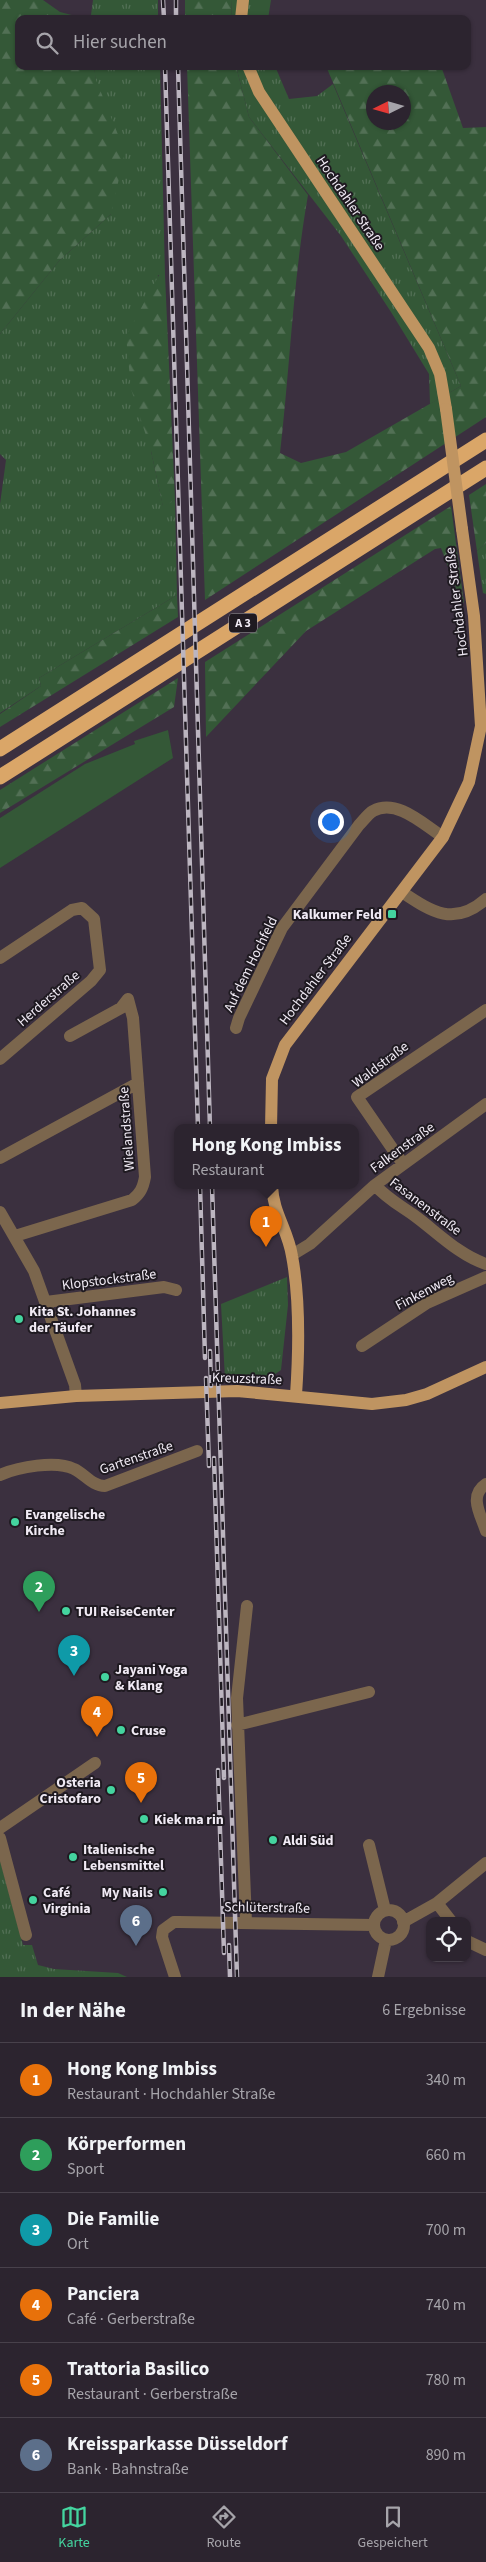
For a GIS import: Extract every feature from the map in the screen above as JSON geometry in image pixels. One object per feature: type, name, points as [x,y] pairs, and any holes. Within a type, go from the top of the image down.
[{"type":"highway","name":"A 3","points":[[0,749],[486,440]]},
{"type":"highway","name":"A 3","points":[[0,777],[486,468]]},
{"type":"main road","points":[[241,15],[243,0]]},
{"type":"main road","name":"Hochdahler Straße","points":[[250,70],[259,92],[430,348],[440,374],[475,624],[481,726],[470,782],[443,837],[285,1045],[272,1079],[271,1124]]},
{"type":"main road","points":[[272,1189],[275,1212],[292,1255],[296,1284],[296,1395]]},
{"type":"main road","name":"Kreuzstraße","points":[[0,1403],[76,1396],[221,1391],[296,1395],[362,1404],[406,1400],[427,1394],[486,1367]]},
{"type":"street","name":"Auf dem Hochfeld","points":[[236,1028],[282,928],[359,825],[372,812],[387,807],[401,810],[443,837]]},
{"type":"street","points":[[402,892],[432,912],[445,914],[460,914],[474,908],[486,899]]},
{"type":"street","name":"Herderstraße","points":[[0,958],[72,910],[82,908],[94,919],[100,970],[91,982],[0,1059]]},
{"type":"street","name":"Wielandstraße","points":[[15,1236],[132,1200],[139,1195],[145,1177],[133,1018],[128,999],[121,1008],[70,1036]]},
{"type":"street","name":"Waldstraße","points":[[403,1164],[357,1097],[486,1010]]},
{"type":"street","points":[[0,1158],[138,1083]]},
{"type":"street","name":"Falkenstraße","points":[[292,1255],[310,1244],[375,1185],[486,1104]]},
{"type":"street","name":"Fasanenstraße","points":[[375,1185],[383,1195],[482,1263]]},
{"type":"street","points":[[0,1212],[34,1271],[75,1385],[76,1396]]},
{"type":"street","name":"Finkenweg","points":[[362,1346],[427,1303],[482,1279],[482,1263]]},
{"type":"street","name":"Klopstockstraße","points":[[46,1302],[164,1287],[176,1290]]},
{"type":"street","name":"Gartenstraße","points":[[0,1475],[57,1464],[74,1469],[98,1486],[105,1486],[198,1451]]},
{"type":"street","points":[[486,1484],[478,1493],[476,1501],[486,1531]]},
{"type":"street","points":[[246,1921],[237,1725],[240,1663],[247,1606]]},
{"type":"street","points":[[237,1725],[369,1692]]},
{"type":"street","points":[[0,1828],[95,1763]]},
{"type":"street","points":[[0,1838],[26,1935]]},
{"type":"street","points":[[369,1845],[385,1910]]},
{"type":"street","points":[[386,1940],[400,1935],[403,1922],[437,1902],[486,1863]]},
{"type":"street","points":[[437,1902],[448,1917]]},
{"type":"street","points":[[386,1940],[376,1934],[374,1925],[377,1916],[385,1910],[396,1912],[403,1922]]},
{"type":"street","name":"Schlüterstraße","points":[[175,1977],[163,1946],[163,1930],[179,1922],[246,1921],[374,1925]]},
{"type":"street","points":[[378,1977],[386,1940]]},
{"type":"street","points":[[471,1943],[486,1950]]},
{"type":"green space","points":[[0,0],[43,0],[60,12],[72,15],[15,15],[15,70],[95,70],[96,80],[125,152],[111,214],[59,261],[0,334]]},
{"type":"green space","points":[[93,0],[158,0],[158,15],[91,15]]},
{"type":"green space","points":[[185,0],[232,0],[231,15],[185,15]]},
{"type":"green space","points":[[232,0],[271,0],[269,15],[231,15]]},
{"type":"green space","points":[[94,70],[160,70],[165,275],[158,275],[151,451],[163,506],[175,500],[177,595],[39,678],[41,686],[0,713],[0,504],[6,460],[0,454],[0,334],[59,261],[111,214]]},
{"type":"green space","points":[[187,70],[237,70],[249,117],[308,195],[295,291],[280,453],[301,463],[346,452],[461,386],[328,70],[442,70],[463,128],[486,127],[486,417],[205,600]]},
{"type":"green space","points":[[237,70],[277,70],[289,99],[317,96],[333,84],[461,386],[430,404],[429,374],[391,312],[341,236],[249,117]]},
{"type":"green space","points":[[159,275],[165,275],[175,500],[163,507],[151,451],[131,389],[126,336]]},
{"type":"green space","points":[[486,484],[486,543],[477,551],[469,495]]},
{"type":"green space","points":[[451,506],[464,603],[460,599],[441,548],[435,549],[306,631],[206,737],[205,662]]},
{"type":"green space","points":[[486,543],[486,594],[483,593],[477,551]]},
{"type":"green space","points":[[177,595],[178,617],[0,727],[0,714],[41,686],[39,678]]},
{"type":"green space","points":[[178,678],[174,707],[0,813],[0,790]]},
{"type":"green space","points":[[168,730],[173,758],[0,868],[0,818],[85,764],[135,744],[134,741]]},
{"type":"green space","points":[[287,1277],[288,1305],[281,1370],[271,1377],[225,1379],[221,1304]]},
{"type":"green space","points":[[0,1860],[23,1945],[32,1945],[38,1965],[54,1969],[118,1973],[127,1977],[0,1977]]},
{"type":"railway","points":[[163,0],[164,15]]},
{"type":"railway","points":[[176,0],[176,15]]},
{"type":"railway","points":[[165,70],[198,1124]]},
{"type":"railway","points":[[178,70],[210,1124]]},
{"type":"railway","points":[[200,1189],[205,1358]]},
{"type":"railway","points":[[212,1189],[237,1977]]},
{"type":"railway","points":[[210,1351],[211,1386]]},
{"type":"railway","points":[[206,1378],[209,1466]]},
{"type":"railway","points":[[214,1458],[224,1778]]},
{"type":"railway","points":[[218,1770],[224,1953]]},
{"type":"railway","points":[[229,1945],[230,1977]]},
{"type":"place","name":"Kalkumer Feld","points":[[392,914]]},
{"type":"place","name":"Hong Kong Imbiss","points":[[266,1247]]},
{"type":"place","name":"Kita St. Johannes der Täufer","points":[[19,1319]]},
{"type":"place","name":"Evangelische Kirche","points":[[15,1522]]},
{"type":"place","name":"TUI ReiseCenter","points":[[66,1611]]},
{"type":"place","name":"Körperformen","points":[[39,1612]]},
{"type":"place","name":"Die Familie","points":[[74,1676]]},
{"type":"place","name":"Jayani Yoga & Klang","points":[[105,1677]]},
{"type":"place","name":"Cruse","points":[[121,1730]]},
{"type":"place","name":"Panciera","points":[[97,1737]]},
{"type":"place","name":"Osteria Cristofaro","points":[[111,1790]]},
{"type":"place","name":"Trattoria Basilico","points":[[141,1803]]},
{"type":"place","name":"Kiek ma rin","points":[[144,1819]]},
{"type":"place","name":"Aldi Süd","points":[[273,1840]]},
{"type":"place","name":"Italienische Lebensmittel","points":[[73,1857]]},
{"type":"place","name":"My Nails","points":[[163,1892]]},
{"type":"place","name":"Café Virginia","points":[[33,1900]]},
{"type":"place","name":"Kreissparkasse Düsseldorf","points":[[136,1946]]}]
